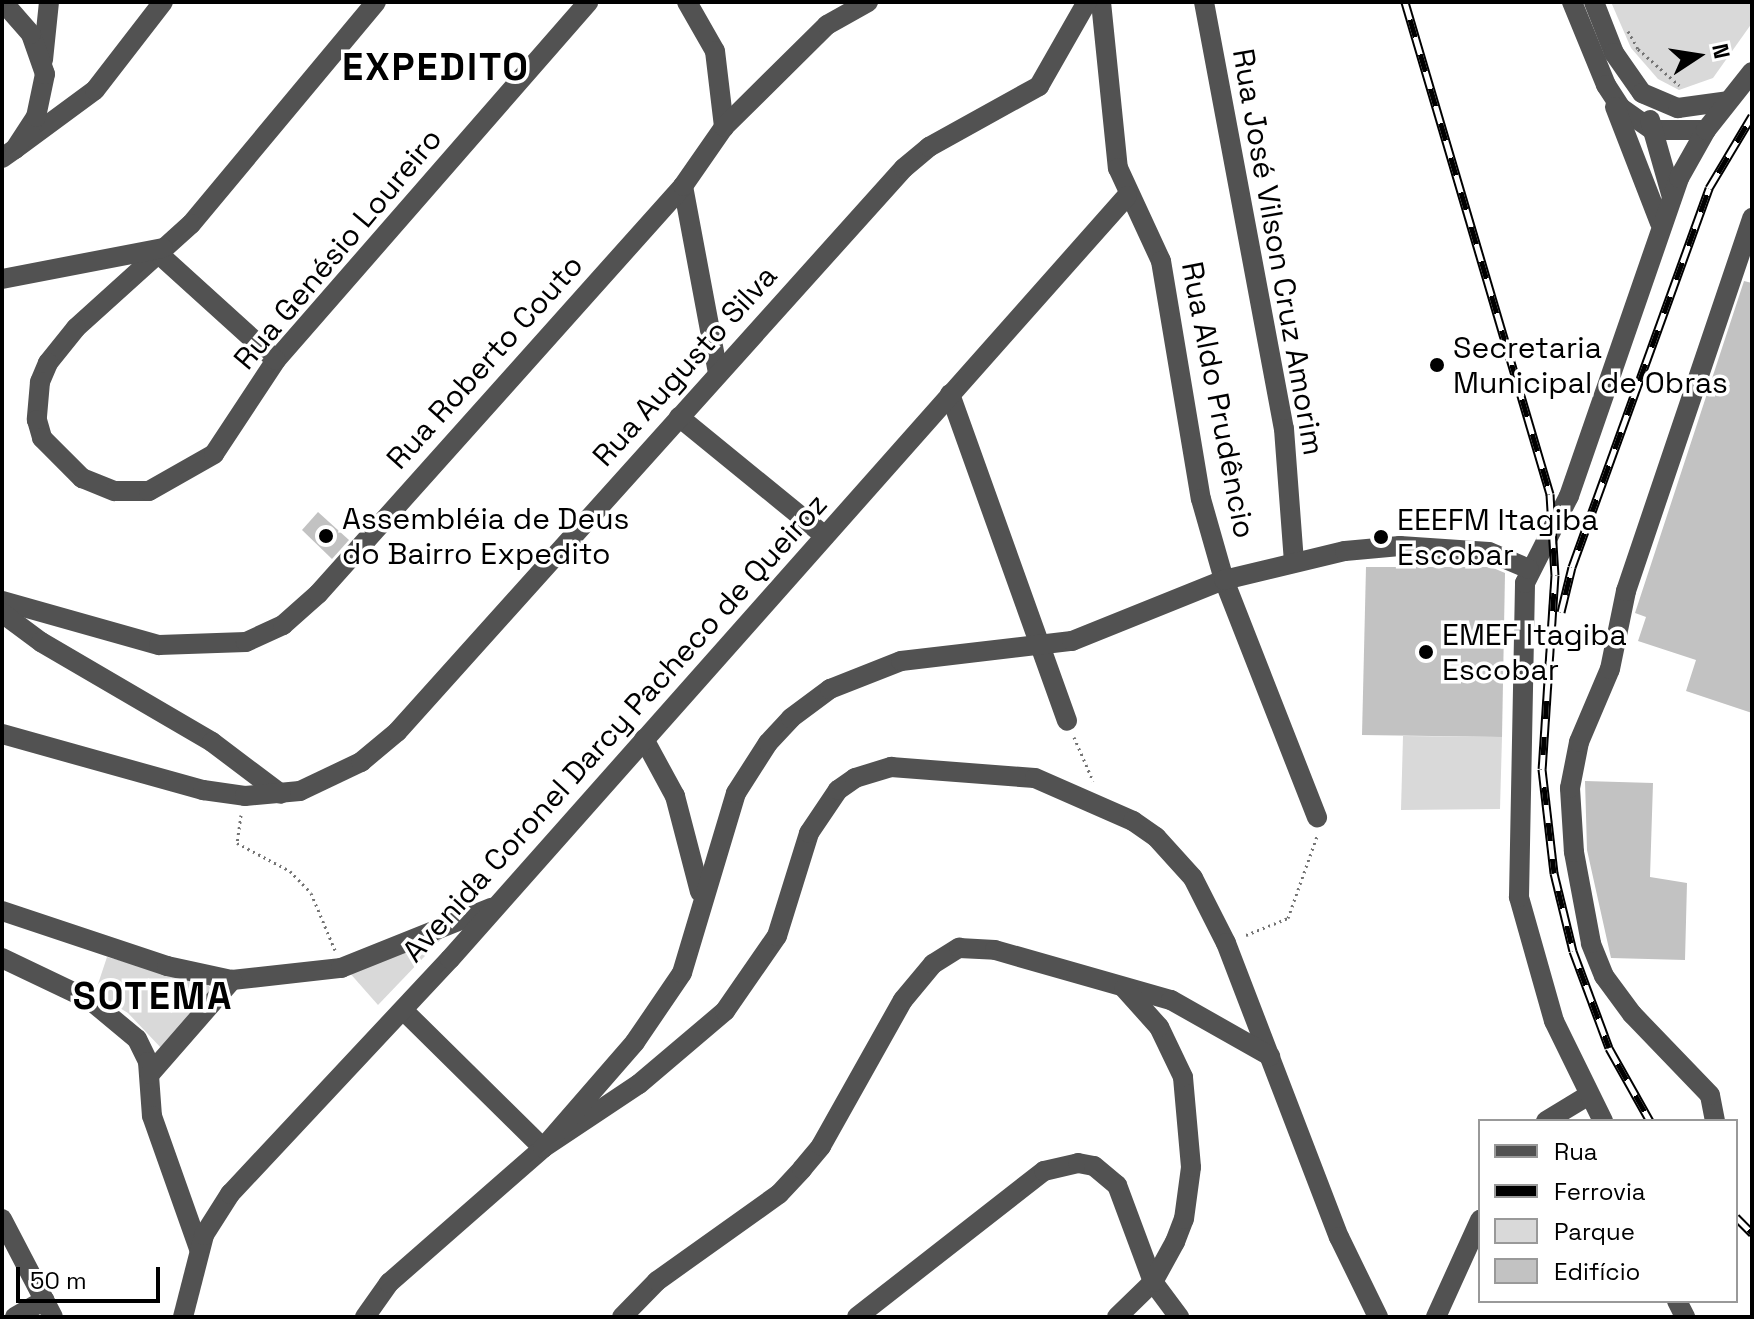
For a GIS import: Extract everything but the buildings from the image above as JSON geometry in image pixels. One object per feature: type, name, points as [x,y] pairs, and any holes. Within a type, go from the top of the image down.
[{"type":"street","points":[[3,2],[31,34],[43,60]]},
{"type":"street","points":[[9,153],[36,117],[49,2]]},
{"type":"street","points":[[9,153],[95,90],[163,2]]},
{"type":"street","name":"Rua Genésio Loureiro","points":[[376,2],[164,250],[76,328],[44,372],[37,420],[42,438],[67,468],[115,491],[133,493],[172,482],[214,454],[230,435],[276,360],[588,2]]},
{"type":"street","points":[[687,2],[715,51],[724,127]]},
{"type":"street","name":"Rua Roberto Couto","points":[[2,601],[159,645],[218,646],[263,637],[318,594],[683,186],[724,127],[827,25],[868,2]]},
{"type":"street","name":"Rua Augusto Silva","points":[[2,734],[203,790],[281,794],[341,774],[397,732],[915,157],[1039,86],[1087,2]]},
{"type":"street","name":"Rua Aldo Prudêncio","points":[[1101,2],[1117,156],[1127,196],[1161,261],[1201,499],[1224,580],[1317,817]]},
{"type":"street","name":"Rua José Vilson Cruz Amorim","points":[[1204,2],[1284,429],[1294,561]]},
{"type":"street","points":[[1572,2],[1660,223]]},
{"type":"street","points":[[1594,2],[1614,53],[1642,93],[1672,197]]},
{"type":"street","points":[[1602,1119],[1554,1021],[1519,897],[1524,624],[1529,569],[1569,496],[1660,223],[1706,130],[1752,72]]},
{"type":"street","points":[[1606,85],[1621,108],[1653,130],[1706,130]]},
{"type":"street","points":[[1642,93],[1678,108],[1728,101]]},
{"type":"street","points":[[683,186],[718,373]]},
{"type":"street","name":"Avenida Coronel Darcy Pacheco de Queiroz","points":[[183,1317],[199,1249],[230,1194],[404,1011],[1127,196]]},
{"type":"street","points":[[1715,1119],[1710,1095],[1617,997],[1595,955],[1574,852],[1570,788],[1579,742],[1610,669],[1626,591],[1752,218]]},
{"type":"street","points":[[2,279],[164,250],[276,360]]},
{"type":"street","points":[[950,394],[1067,721]]},
{"type":"street","points":[[679,417],[825,536]]},
{"type":"street","points":[[543,1148],[664,1003],[682,973],[714,853],[736,793],[791,718],[830,689],[901,661],[971,649],[1040,646],[1082,637],[1224,580],[1294,561],[1371,548],[1436,547],[1489,552],[1529,569]]},
{"type":"street","points":[[2,613],[41,642],[212,742],[281,794]]},
{"type":"street","points":[[644,739],[675,796],[688,835],[701,900],[698,921]]},
{"type":"street","points":[[365,1317],[389,1283],[543,1148],[639,1084],[725,1011],[777,936],[817,818],[838,790],[855,778],[891,767],[999,772],[1035,778],[1102,803],[1176,855],[1205,899],[1226,943],[1339,1237],[1378,1317]]},
{"type":"street","points":[[2,911],[167,966],[232,980],[341,968],[495,906]]},
{"type":"street","points":[[622,1317],[657,1281],[779,1194],[802,1169],[821,1146],[903,1000],[947,953],[959,948],[995,950],[1119,984],[1190,1008],[1270,1056]]},
{"type":"street","points":[[2,958],[110,1013],[137,1039],[150,1074],[148,1101],[199,1249]]},
{"type":"street","points":[[150,1074],[232,980]]},
{"type":"street","points":[[1117,1317],[1153,1282],[1184,1219],[1190,1193],[1188,1104],[1183,1077],[1159,1027],[1119,984]]},
{"type":"street","points":[[404,1011],[543,1148]]},
{"type":"street","points":[[1549,1119],[1589,1095]]},
{"type":"street","points":[[857,1317],[1015,1192],[1060,1165],[1094,1166],[1117,1185],[1153,1282],[1179,1317]]},
{"type":"street","points":[[2,1219],[49,1308],[15,1317]]},
{"type":"street","points":[[1436,1317],[1478,1224]]},
{"type":"path","points":[[1623,22],[1638,49],[1663,75],[1684,88]]},
{"type":"path","points":[[1067,721],[1102,803]]},
{"type":"path","points":[[1226,943],[1288,918],[1317,840],[1317,817]]},
{"type":"path","points":[[239,828],[237,843],[290,871],[311,893],[331,937]]},
{"type":"green space","points":[[1611,2],[1752,2],[1752,23],[1713,78],[1679,90],[1658,79],[1631,48]]},
{"type":"green space","points":[[1403,736],[1502,737],[1500,809],[1401,810]]},
{"type":"green space","points":[[446,934],[378,1005],[348,971]]},
{"type":"green space","points":[[107,957],[206,983],[212,990],[163,1050],[128,1013],[95,993]]},
{"type":"railway","points":[[1405,2],[1550,494],[1555,575],[1542,769],[1554,873],[1573,951],[1609,1048],[1649,1119]]},
{"type":"railway","points":[[1561,612],[1572,567],[1709,188],[1752,116]]},
{"type":"railway","points":[[1738,1219],[1752,1233]]},
{"type":"place","name":"Secretaria Municipal de Obras","points":[[1437,365]]},
{"type":"place","name":"Assembléia de Deus do Bairro Expedito","points":[[326,536]]},
{"type":"place","name":"EEEFM Itagiba Escobar","points":[[1381,537]]},
{"type":"place","name":"EMEF Itagiba Escobar","points":[[1426,652]]},
{"type":"district","name":"EXPEDITO","points":[[436,68]]},
{"type":"district","name":"SOTEMA","points":[[153,997]]}]
